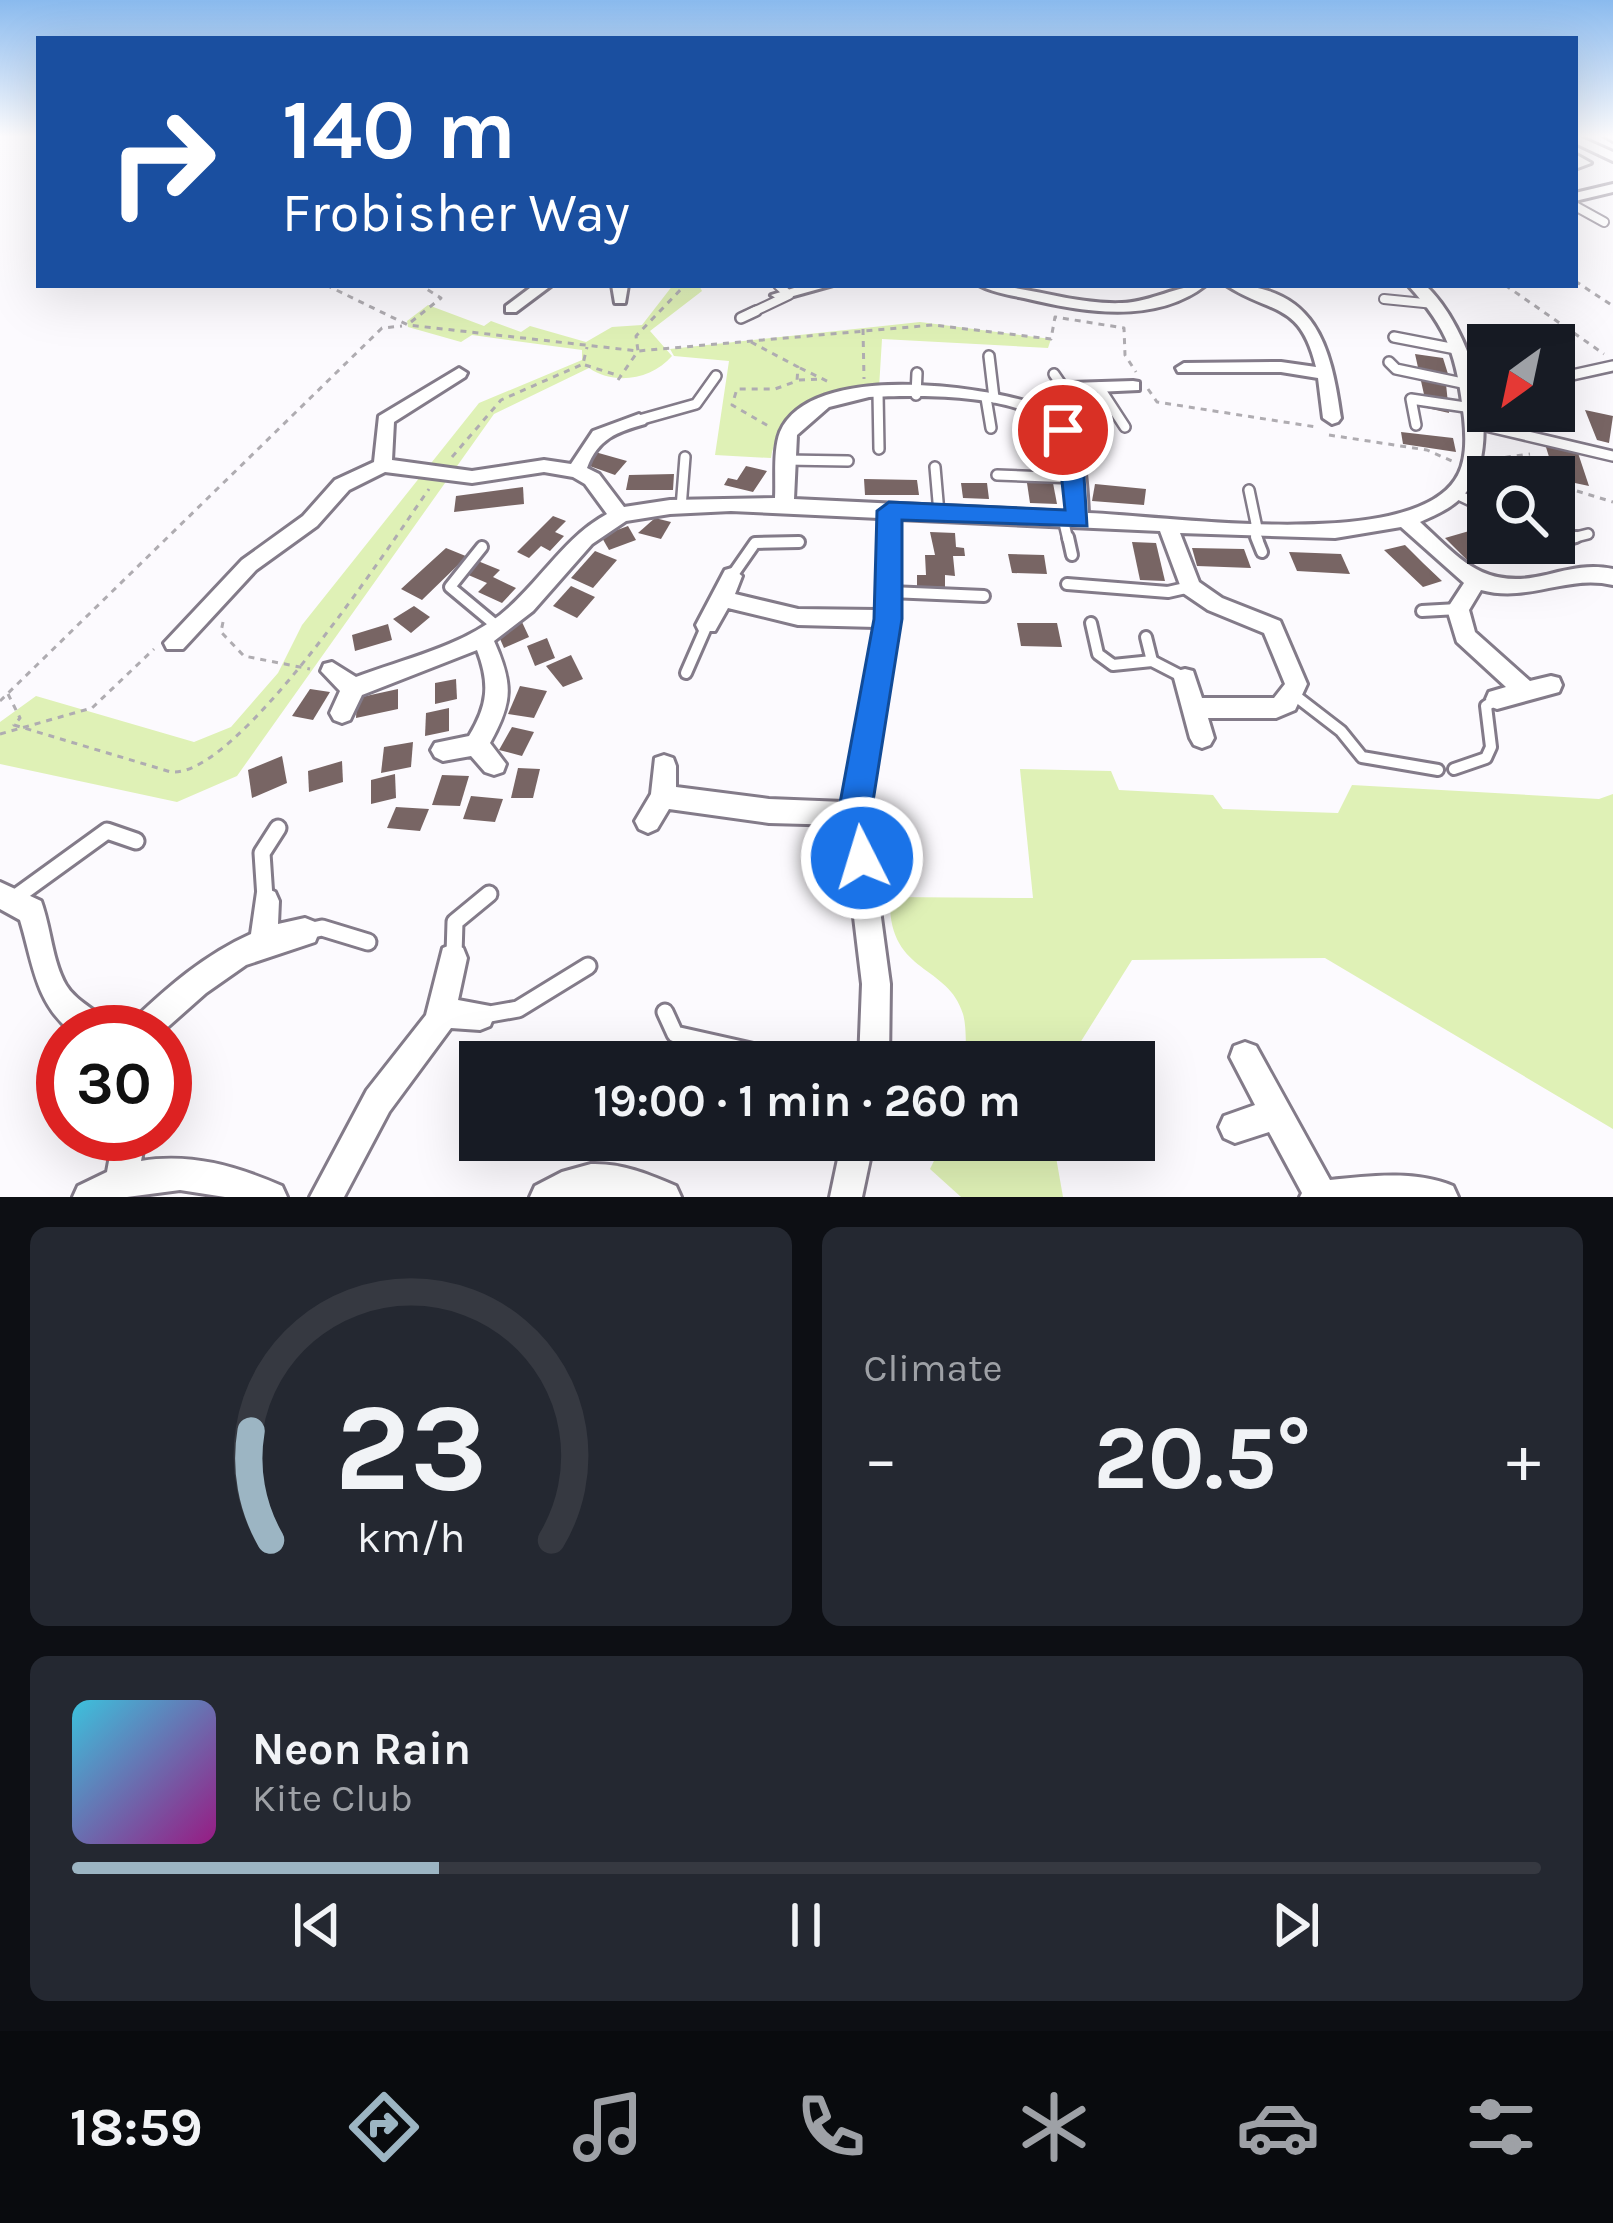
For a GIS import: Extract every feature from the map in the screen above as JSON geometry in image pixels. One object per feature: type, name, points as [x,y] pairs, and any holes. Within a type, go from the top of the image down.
[{"type":"street","points":[[998,288],[1046,301],[1116,309],[1154,305],[1191,288]]},
{"type":"street","points":[[1242,288],[1277,302],[1308,325],[1324,348],[1332,418]]},
{"type":"street","points":[[1419,288],[1437,304],[1467,365]]},
{"type":"street","points":[[511,309],[543,289]]},
{"type":"street","points":[[1184,368],[1234,374],[1327,374]]},
{"type":"street","points":[[382,465],[385,420],[428,382],[459,374]]},
{"type":"street","points":[[1042,410],[1060,382],[1133,386]]},
{"type":"street","points":[[784,505],[788,434],[820,404],[870,389],[990,398],[1042,410],[1070,443],[1071,519]]},
{"type":"street","points":[[577,470],[586,443],[600,423],[639,420]]},
{"type":"street","points":[[342,713],[352,688],[490,632],[618,514],[784,505],[1255,528],[1376,526],[1405,519],[1454,493],[1471,470],[1472,432]]},
{"type":"street","points":[[175,643],[236,576],[310,521],[342,485],[382,465],[472,476],[544,466],[577,470],[592,479],[618,514]]},
{"type":"street","points":[[875,1041],[876,984],[854,814],[888,619],[889,511]]},
{"type":"street","points":[[1405,519],[1475,582],[1513,592],[1582,572],[1613,577]]},
{"type":"street","points":[[1167,524],[1190,587],[1215,604],[1276,622],[1290,665],[1293,694],[1276,708],[1193,708]]},
{"type":"street","points":[[707,625],[732,576]]},
{"type":"street","points":[[1475,582],[1458,609],[1465,636],[1526,691]]},
{"type":"street","points":[[723,599],[799,617],[888,619]]},
{"type":"street","points":[[200,617],[223,622]]},
{"type":"street","points":[[443,750],[485,754],[500,701],[490,632]]},
{"type":"street","points":[[332,671],[352,688]]},
{"type":"street","points":[[1185,678],[1202,738]]},
{"type":"street","points":[[1497,699],[1551,685]]},
{"type":"street","points":[[648,821],[663,797],[664,766]]},
{"type":"street","points":[[663,797],[769,812],[854,814]]},
{"type":"street","points":[[6,897],[31,911],[47,982],[58,1005]]},
{"type":"street","points":[[264,939],[266,902]]},
{"type":"street","points":[[171,1005],[212,969],[264,939],[305,932]]},
{"type":"street","points":[[326,1197],[378,1101],[422,1049],[442,1013],[453,958]]},
{"type":"street","points":[[442,1013],[481,1016]]},
{"type":"street","points":[[1245,1057],[1318,1196],[1426,1191],[1442,1197]]},
{"type":"street","points":[[1235,1127],[1276,1114]]},
{"type":"street","points":[[122,1179],[125,1161]]},
{"type":"street","points":[[846,1197],[854,1161]]},
{"type":"street","points":[[89,1197],[122,1179],[194,1171],[271,1197]]},
{"type":"street","points":[[546,1197],[596,1176],[624,1180],[665,1197]]},
{"type":"lane","points":[[1578,208],[1604,222]]},
{"type":"lane","points":[[741,318],[782,292]]},
{"type":"lane","points":[[1384,299],[1437,304]]},
{"type":"lane","points":[[1394,337],[1461,350]]},
{"type":"lane","points":[[988,356],[992,428]]},
{"type":"lane","points":[[1389,362],[1396,369],[1467,379]]},
{"type":"lane","points":[[1575,373],[1612,363]]},
{"type":"lane","points":[[916,394],[917,373]]},
{"type":"lane","points":[[639,420],[691,407],[712,390],[716,376]]},
{"type":"lane","points":[[1099,387],[1125,427]]},
{"type":"lane","points":[[870,389],[879,448]]},
{"type":"lane","points":[[1416,425],[1411,399],[1467,414]]},
{"type":"lane","points":[[1529,432],[1613,456]]},
{"type":"lane","points":[[681,508],[685,458]]},
{"type":"lane","points":[[784,460],[848,461]]},
{"type":"lane","points":[[935,467],[940,513]]},
{"type":"lane","points":[[998,475],[1074,478]]},
{"type":"lane","points":[[1250,490],[1262,552]]},
{"type":"lane","points":[[1454,493],[1467,499]]},
{"type":"lane","points":[[1071,519],[1072,556]]},
{"type":"lane","points":[[1575,537],[1588,534]]},
{"type":"lane","points":[[732,576],[755,543],[799,542]]},
{"type":"lane","points":[[482,547],[453,577],[450,587],[490,632]]},
{"type":"lane","points":[[1067,584],[1168,592],[1190,587]]},
{"type":"lane","points":[[890,592],[984,596]]},
{"type":"lane","points":[[1422,611],[1458,609]]},
{"type":"lane","points":[[1091,622],[1098,654],[1113,665],[1152,662],[1185,678]]},
{"type":"lane","points":[[686,673],[707,625]]},
{"type":"lane","points":[[1146,637],[1152,662]]},
{"type":"lane","points":[[1293,694],[1341,731],[1362,757],[1438,770]]},
{"type":"lane","points":[[1454,769],[1486,758],[1491,747],[1486,706],[1497,699]]},
{"type":"lane","points":[[266,902],[262,853],[278,828]]},
{"type":"lane","points":[[6,897],[106,831],[136,841]]},
{"type":"lane","points":[[453,958],[455,922],[488,894]]},
{"type":"lane","points":[[305,932],[322,928],[368,942]]},
{"type":"lane","points":[[481,1016],[518,1009],[588,966]]},
{"type":"lane","points":[[665,1012],[675,1034],[706,1041]]},
{"type":"path","points":[[1578,283],[1613,306]]},
{"type":"path","points":[[0,701],[382,328],[408,325],[441,298],[424,288]]},
{"type":"path","points":[[14,725],[182,774],[213,762],[294,674],[472,428],[501,400],[583,364],[619,378],[638,351],[636,336],[682,288]]},
{"type":"path","points":[[1509,288],[1612,363]]},
{"type":"path","points":[[862,329],[870,389]]},
{"type":"path","points":[[749,342],[834,384]]},
{"type":"path","points":[[583,364],[587,345]]},
{"type":"path","points":[[797,381],[798,367]]},
{"type":"path","points":[[788,434],[732,405],[737,389],[775,389],[822,379]]},
{"type":"path","points":[[1575,490],[1613,502]]},
{"type":"path","points":[[223,622],[221,632],[244,656],[309,668],[321,676],[332,671]]},
{"type":"path","points":[[14,725],[61,722],[102,706],[155,648],[175,643]]},
{"type":"path","points":[[0,734],[20,718],[8,694]]},
{"type":"green space","points":[[671,288],[700,288],[650,331],[672,356],[664,364],[644,375],[621,378],[589,368],[494,414],[237,776],[177,802],[0,764],[0,722],[36,696],[194,742],[231,727],[278,673],[302,625],[479,403],[582,360],[582,350],[472,335],[461,342],[408,327],[407,321],[428,305],[484,326],[491,321],[521,332],[530,326],[586,342],[612,327],[642,325]]},
{"type":"green space","points":[[920,322],[1051,339],[1048,348],[882,339],[879,388],[842,392],[809,403],[785,424],[771,458],[715,455],[729,361],[674,356],[670,349]]},
{"type":"green space","points":[[1020,769],[1111,771],[1119,790],[1213,795],[1223,809],[1338,813],[1352,785],[1599,799],[1613,794],[1613,1129],[1325,958],[1132,960],[1081,1041],[966,1041],[964,1019],[955,998],[898,941],[890,897],[1033,898]]},
{"type":"green space","points":[[934,1161],[1057,1161],[1063,1197],[961,1197],[930,1169]]},
{"type":"building","points":[[1415,354],[1443,358],[1448,374],[1437,373],[1446,384],[1449,413],[1427,408]]},
{"type":"building","points":[[1585,410],[1613,416],[1609,443],[1597,440]]},
{"type":"building","points":[[1401,432],[1453,438],[1456,452],[1403,444]]},
{"type":"building","points":[[1545,444],[1577,450],[1589,486],[1575,483],[1575,456],[1549,456]]},
{"type":"building","points":[[595,452],[627,461],[615,475],[584,464]]},
{"type":"building","points":[[746,466],[767,471],[753,492],[724,485],[728,478],[737,480]]},
{"type":"building","points":[[674,474],[673,490],[626,490],[629,475]]},
{"type":"building","points":[[864,479],[917,480],[919,495],[865,495]]},
{"type":"building","points":[[961,483],[987,483],[989,499],[963,498]]},
{"type":"building","points":[[1027,483],[1053,483],[1057,504],[1030,503]]},
{"type":"building","points":[[1095,484],[1146,489],[1144,505],[1092,501]]},
{"type":"building","points":[[523,487],[524,504],[454,512],[456,496]]},
{"type":"building","points":[[553,516],[566,521],[555,532],[564,536],[550,551],[541,546],[529,558],[517,552]]},
{"type":"building","points":[[655,518],[671,522],[661,539],[638,533]]},
{"type":"building","points":[[628,526],[636,540],[609,550],[601,536]]},
{"type":"building","points":[[930,532],[955,533],[956,547],[964,548],[965,556],[953,556],[955,576],[945,575],[945,587],[917,586],[917,575],[926,575],[925,555],[935,555]]},
{"type":"building","points":[[1467,532],[1467,560],[1445,538]]},
{"type":"building","points":[[1132,542],[1156,543],[1165,581],[1140,580]]},
{"type":"building","points":[[1405,545],[1442,581],[1423,587],[1384,550]]},
{"type":"building","points":[[446,548],[500,570],[493,577],[516,588],[502,603],[478,592],[487,583],[466,574],[470,569],[459,564],[422,600],[401,589]]},
{"type":"building","points":[[1192,548],[1244,549],[1251,568],[1197,566]]},
{"type":"building","points":[[595,551],[617,560],[593,588],[571,578]]},
{"type":"building","points":[[1289,552],[1341,554],[1350,574],[1297,571]]},
{"type":"building","points":[[1008,554],[1044,555],[1047,574],[1012,573]]},
{"type":"building","points":[[571,586],[595,597],[577,618],[553,606]]},
{"type":"building","points":[[414,606],[430,617],[411,633],[393,619]]},
{"type":"building","points":[[522,622],[529,637],[504,648],[497,632]]},
{"type":"building","points":[[1017,623],[1057,623],[1062,647],[1021,646]]},
{"type":"building","points":[[388,624],[392,640],[355,651],[352,635]]},
{"type":"building","points":[[547,638],[555,658],[535,666],[527,646]]},
{"type":"building","points":[[571,655],[583,679],[563,687],[546,666]]},
{"type":"building","points":[[456,679],[457,699],[435,704],[435,683]]},
{"type":"building","points":[[520,686],[547,691],[534,718],[508,714]]},
{"type":"building","points":[[310,689],[330,692],[313,720],[292,716]]},
{"type":"building","points":[[398,689],[398,709],[356,718],[357,698]]},
{"type":"building","points":[[449,708],[449,731],[425,736],[426,713]]},
{"type":"building","points":[[512,727],[534,732],[522,756],[499,750]]},
{"type":"building","points":[[413,742],[411,767],[381,773],[384,747]]},
{"type":"building","points":[[282,756],[287,783],[252,798],[248,770]]},
{"type":"building","points":[[342,761],[343,782],[309,792],[308,771]]},
{"type":"building","points":[[518,768],[540,769],[533,798],[511,798]]},
{"type":"building","points":[[395,774],[396,798],[371,804],[371,780]]},
{"type":"building","points":[[442,775],[469,776],[460,806],[432,805]]},
{"type":"building","points":[[471,796],[503,799],[495,822],[463,819]]},
{"type":"building","points":[[396,807],[429,809],[420,831],[387,828]]},
{"type":"route","points":[[862,858],[854,814],[888,619],[889,511],[1078,519],[1070,443],[1063,430]]}]
